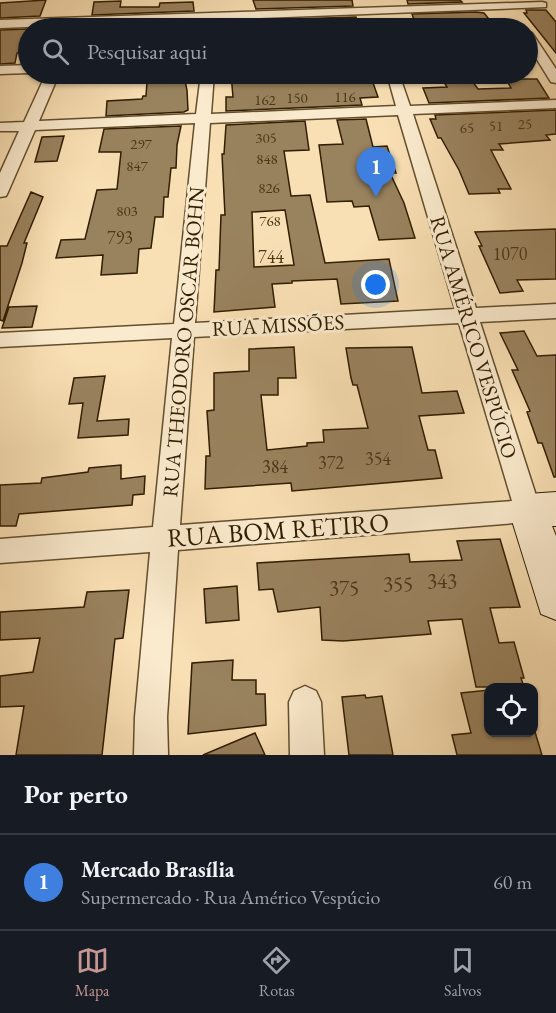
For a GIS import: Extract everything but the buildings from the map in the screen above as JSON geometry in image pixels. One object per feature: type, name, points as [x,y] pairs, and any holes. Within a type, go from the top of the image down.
[{"type":"street","points":[[212,18],[214,0]]},
{"type":"street","points":[[266,18],[506,3],[542,5]]},
{"type":"street","points":[[506,3],[516,18]]},
{"type":"street","points":[[0,24],[18,23]]},
{"type":"street","points":[[538,51],[556,79]]},
{"type":"street","points":[[0,70],[18,69]]},
{"type":"street","points":[[0,192],[47,84]]},
{"type":"street","name":"RUA THEODORO OSCAR BOHN","points":[[151,755],[151,717],[165,539],[206,84]]},
{"type":"street","name":"RUA AMÉRICO VESPÚCIO","points":[[396,84],[468,315],[542,510],[556,600]]},
{"type":"street","points":[[0,127],[556,104]]},
{"type":"street","name":"RUA MISSÕES","points":[[0,340],[556,311]]},
{"type":"street","name":"RUA BOM RETIRO","points":[[0,551],[542,510]]},
{"type":"street","points":[[305,702],[307,755]]},
{"type":"place","name":"Mercado Brasília","points":[[376,197]]}]
